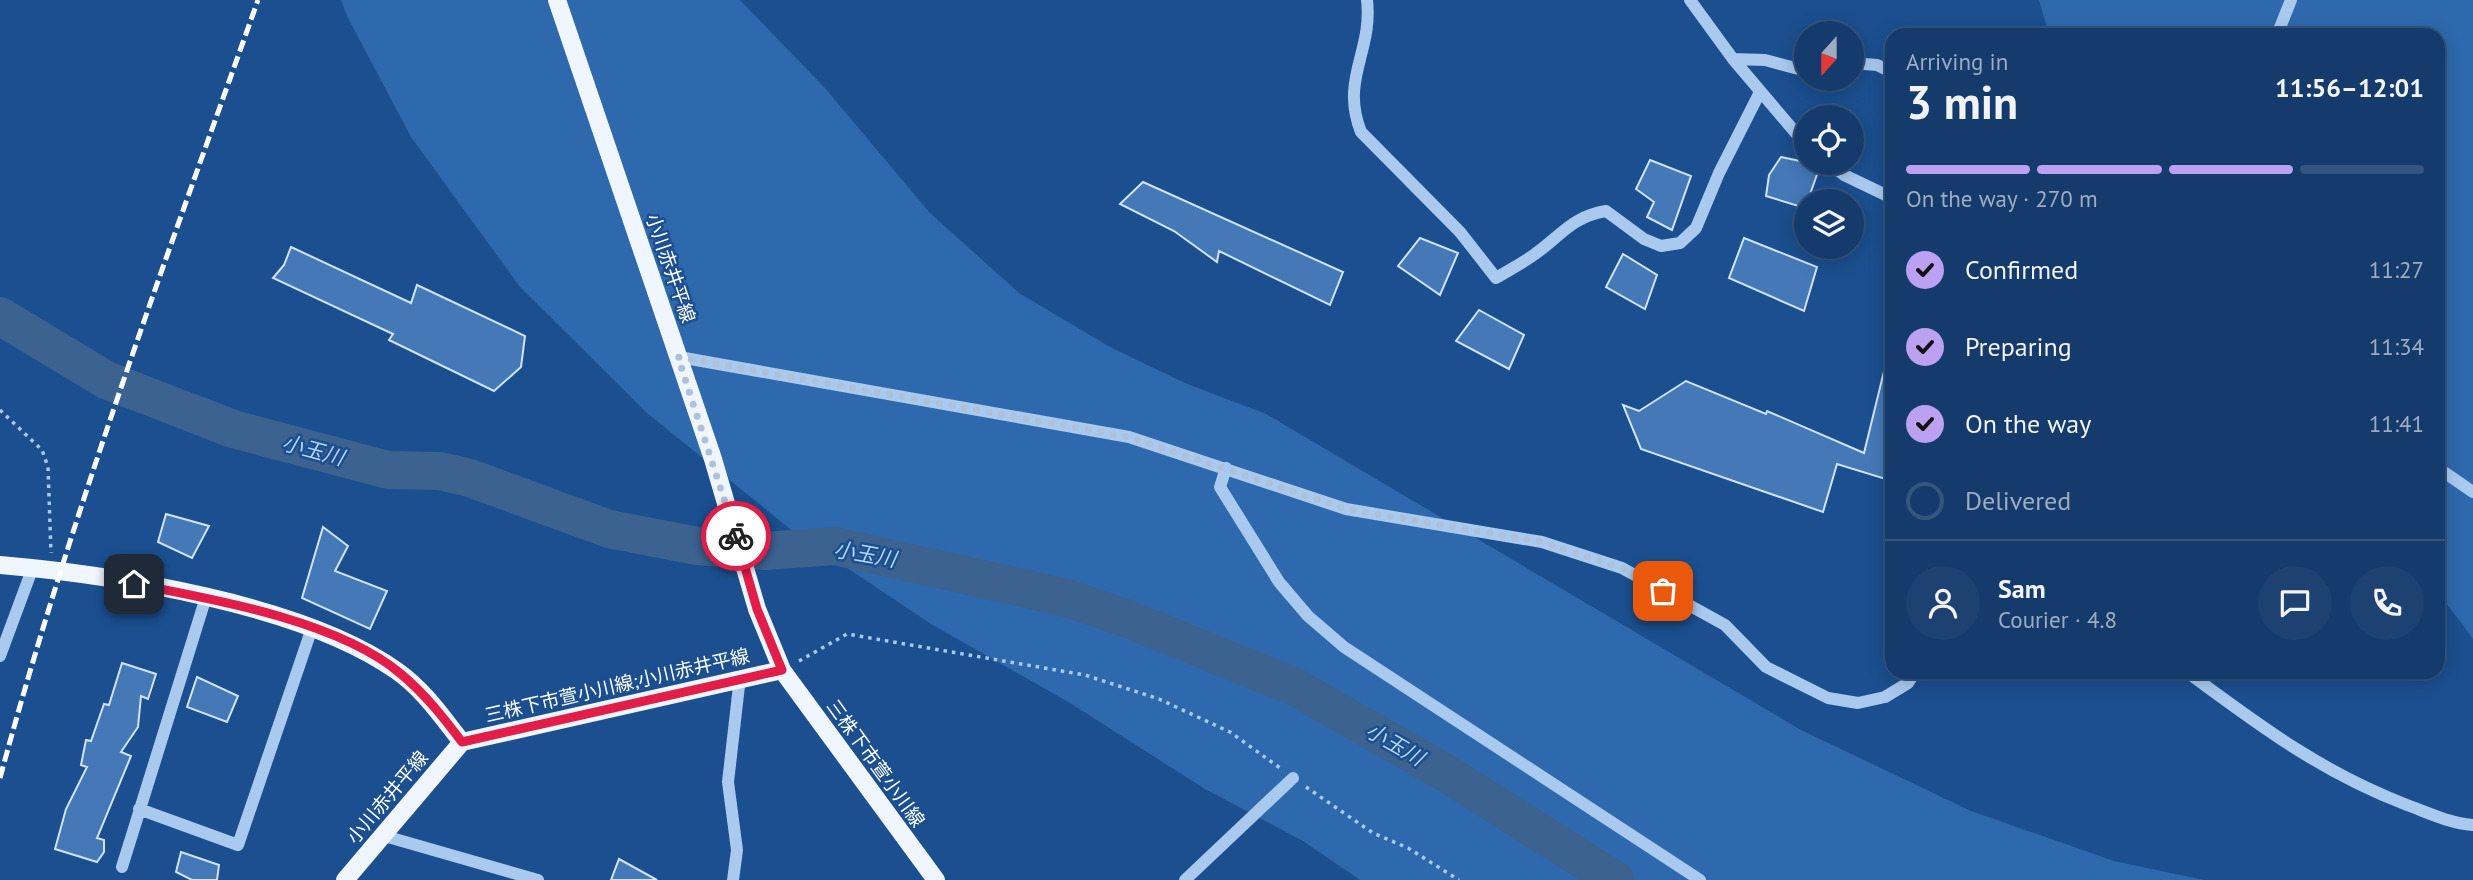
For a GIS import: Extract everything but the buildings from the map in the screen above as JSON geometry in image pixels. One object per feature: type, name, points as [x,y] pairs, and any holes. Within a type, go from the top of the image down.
[{"type":"main road","name":"小川赤井平線","points":[[557,0],[713,459],[757,609],[782,670]]},
{"type":"main road","points":[[0,565],[40,568],[206,597],[312,628],[359,647],[399,672],[430,701],[462,742]]},
{"type":"main road","name":"三株下市萱小川線;小川赤井平線","points":[[462,742],[740,677],[782,670]]},
{"type":"main road","name":"三株下市萱小川線","points":[[782,670],[936,880]]},
{"type":"main road","name":"小川赤井平線","points":[[345,880],[462,742]]},
{"type":"street","points":[[1367,0],[1370,24],[1352,82],[1354,114],[1361,132],[1460,232],[1496,278],[1535,254],[1570,223],[1594,213],[1606,211],[1644,239],[1661,247],[1680,243],[1696,228],[1718,173],[1759,92]]},
{"type":"street","points":[[1690,0],[1759,92],[1794,131]]},
{"type":"street","points":[[2280,28],[2291,0]]},
{"type":"street","points":[[1733,59],[1765,60],[1794,68]]},
{"type":"street","points":[[1864,64],[1885,69]]},
{"type":"street","points":[[1846,175],[1885,194]]},
{"type":"street","points":[[678,357],[1129,437],[1346,509],[1542,542],[1622,568],[1725,625],[1766,667],[1828,698],[1858,703],[1885,697],[1910,679]]},
{"type":"street","points":[[1226,467],[1220,487],[1279,582],[1308,616],[1344,647],[1700,880]]},
{"type":"street","points":[[2445,473],[2473,492]]},
{"type":"street","points":[[0,656],[40,568]]},
{"type":"street","points":[[122,867],[206,597]]},
{"type":"street","points":[[139,809],[238,845],[312,628]]},
{"type":"street","points":[[733,880],[737,850],[728,782],[740,677]]},
{"type":"street","points":[[2197,679],[2316,764],[2383,796],[2455,823],[2473,825]]},
{"type":"street","points":[[1185,880],[1293,778]]},
{"type":"street","points":[[381,835],[538,880]]},
{"type":"path","points":[[0,410],[42,450],[48,467],[53,545],[40,568]]},
{"type":"path","points":[[782,670],[847,634],[1085,675],[1159,699],[1230,732],[1373,833],[1408,848],[1459,880]]},
{"type":"shaded area","points":[[341,0],[740,0],[824,87],[930,213],[1019,293],[1110,347],[1185,383],[1266,414],[1801,730],[1971,811],[2114,861],[2204,880],[1360,880],[1303,841],[1205,789],[1070,703],[931,624],[795,533],[647,413],[520,287],[411,137]]},
{"type":"shaded area","points":[[2039,0],[2473,0],[2473,639],[2445,601],[2445,28],[2047,28]]},
{"type":"waterway","name":"小玉川","points":[[0,316],[106,380],[233,429],[388,470],[440,471],[470,478],[609,529],[697,546],[765,551],[835,546],[1067,598],[1128,619],[1295,687],[1444,772],[1615,880]]},
{"type":"railway","points":[[0,778],[57,581],[89,484],[258,0]]},
{"type":"way so far","points":[[736,536],[678,357],[1129,437],[1346,509],[1542,542],[1622,568],[1663,591]]},
{"type":"route","points":[[134,584],[206,597],[312,628],[359,647],[399,672],[430,701],[462,742],[740,677],[782,670],[757,609],[736,536]]}]
